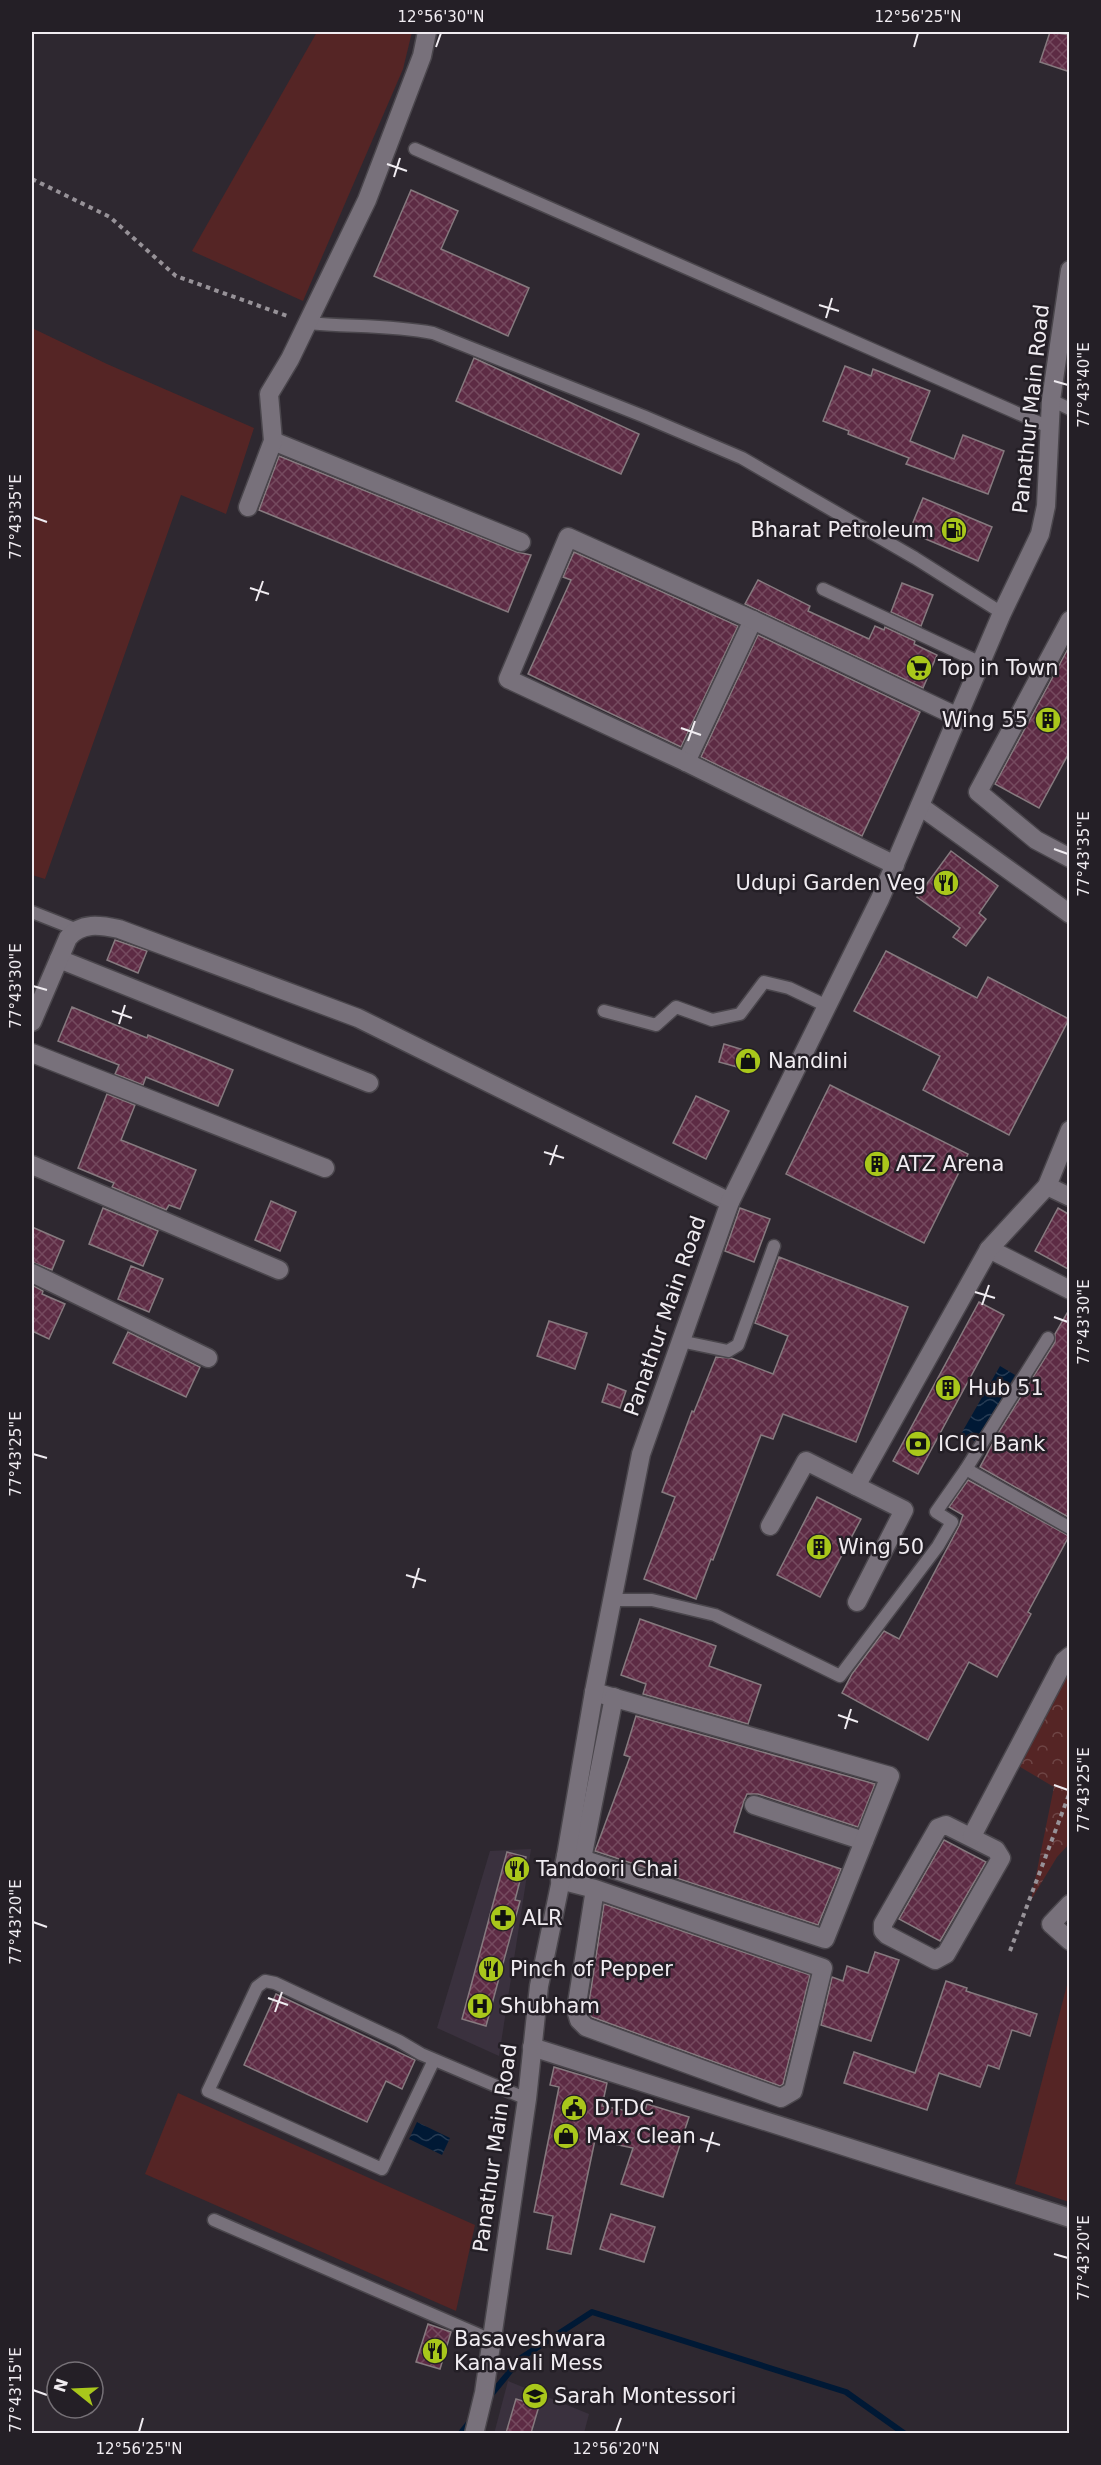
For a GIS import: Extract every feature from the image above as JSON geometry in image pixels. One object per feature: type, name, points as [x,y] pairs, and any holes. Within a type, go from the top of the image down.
[{"type":"street","points":[[249,507],[273,441],[269,394],[308,323],[367,200],[422,56],[428,32]]},
{"type":"street","name":"Panathur Main Road","points":[[475,2428],[484,2393],[527,2099],[538,1986],[560,1880],[574,1858],[594,1692],[641,1454],[730,1202],[895,865],[1002,613],[1040,534],[1046,506],[1051,400],[1070,270]]},
{"type":"street","points":[[273,441],[521,542]]},
{"type":"street","points":[[895,865],[686,762],[508,679],[568,537],[753,620],[958,717]]},
{"type":"street","points":[[686,762],[753,620]]},
{"type":"street","points":[[1070,620],[978,792],[1035,840],[1070,858]]},
{"type":"street","points":[[920,806],[1070,914]]},
{"type":"street","points":[[32,1022],[68,938],[75,929],[104,926],[118,929],[358,1018],[730,1202]]},
{"type":"street","points":[[59,959],[369,1083]]},
{"type":"street","points":[[32,1053],[325,1168]]},
{"type":"street","points":[[856,1486],[989,1249],[1047,1186],[1070,1130]]},
{"type":"street","points":[[32,1165],[279,1270]]},
{"type":"street","points":[[1047,1186],[1070,1197]]},
{"type":"street","points":[[989,1249],[1070,1290]]},
{"type":"street","points":[[32,1273],[208,1358]]},
{"type":"street","points":[[770,1526],[806,1461],[904,1510],[856,1602]]},
{"type":"street","points":[[972,1836],[1064,1661],[1070,1656]]},
{"type":"street","points":[[594,1692],[614,1697],[890,1776],[825,1939],[574,1858],[614,1697]]},
{"type":"street","points":[[754,1805],[864,1841]]},
{"type":"street","points":[[946,1825],[972,1836],[996,1850],[1001,1858],[1000,1863],[946,1954],[935,1960],[887,1935],[883,1931],[885,1919],[939,1826],[946,1825]]},
{"type":"street","points":[[560,1880],[595,1889],[823,1968],[793,2091],[781,2098],[586,2027],[579,2020],[576,2010],[595,1889]]},
{"type":"street","points":[[1070,1904],[1051,1924],[1070,1941]]},
{"type":"street","points":[[532,2047],[1070,2218]]},
{"type":"lane","points":[[415,149],[1049,427]]},
{"type":"lane","points":[[308,323],[345,327],[402,327],[433,333],[642,416],[742,458],[905,552],[1002,613]]},
{"type":"lane","points":[[1051,400],[1070,409]]},
{"type":"lane","points":[[823,589],[981,663]]},
{"type":"lane","points":[[32,912],[75,929]]},
{"type":"lane","points":[[604,1011],[656,1025],[675,1007],[712,1020],[740,1014],[764,982],[789,988],[827,1006]]},
{"type":"lane","points":[[680,1341],[728,1351],[738,1345],[774,1246]]},
{"type":"lane","points":[[612,1600],[652,1600],[715,1615],[840,1676],[938,1546],[951,1522],[936,1512],[966,1469],[1048,1338]]},
{"type":"lane","points":[[966,1469],[1070,1528]]},
{"type":"lane","points":[[434,2060],[382,2169],[208,2091],[257,1987],[265,1981],[306,1997],[434,2060],[527,2099]]},
{"type":"lane","points":[[214,2220],[491,2340]]},
{"type":"path","points":[[32,179],[110,217],[176,276],[308,323]]},
{"type":"path","points":[[1010,1951],[1070,1792]]},
{"type":"shaded area","points":[[531,1849],[499,2056],[437,2028],[490,1851]]},
{"type":"shaded area","points":[[508,2381],[589,2414],[584,2433],[494,2434]]},
{"type":"green space","points":[[317,32],[412,32],[403,69],[303,301],[192,251]]},
{"type":"green space","points":[[32,328],[107,364],[254,428],[226,514],[181,495],[45,879],[32,875]]},
{"type":"green space","points":[[1069,1661],[1069,1844],[1057,1857],[1031,1900],[1054,1787],[1015,1764]]},
{"type":"green space","points":[[1067,1985],[1070,1985],[1069,2202],[1015,2184]]},
{"type":"green space","points":[[178,2093],[475,2225],[456,2311],[145,2174]]},
{"type":"water","points":[[1000,1366],[1015,1375],[977,1442],[961,1434]]},
{"type":"water","points":[[417,2122],[450,2138],[442,2155],[409,2139]]},
{"type":"building","points":[[1050,32],[1070,35],[1070,72],[1040,62]]},
{"type":"building","points":[[411,190],[458,211],[441,249],[529,288],[508,336],[374,276]]},
{"type":"building","points":[[474,358],[639,434],[621,474],[456,401]]},
{"type":"building","points":[[845,366],[871,376],[873,369],[930,391],[910,441],[954,459],[963,435],[1004,451],[988,494],[906,464],[909,458],[848,434],[849,431],[823,421]]},
{"type":"building","points":[[279,456],[517,552],[531,555],[508,612],[259,510]]},
{"type":"building","points":[[923,498],[992,527],[978,561],[909,532]]},
{"type":"building","points":[[574,552],[738,626],[681,747],[528,674],[571,580],[563,577]]},
{"type":"building","points":[[758,580],[810,606],[808,611],[869,639],[875,626],[884,630],[885,627],[915,641],[914,644],[937,655],[923,688],[745,604]]},
{"type":"building","points":[[902,583],[933,595],[921,626],[891,612]]},
{"type":"building","points":[[758,635],[920,712],[862,836],[701,757]]},
{"type":"building","name":"Wing 55","points":[[1070,645],[1070,751],[1039,808],[995,784]]},
{"type":"building","points":[[951,851],[998,886],[979,913],[986,919],[966,946],[953,937],[960,928],[917,897]]},
{"type":"building","points":[[115,940],[147,951],[138,973],[107,960]]},
{"type":"building","points":[[886,951],[977,998],[988,977],[1069,1019],[1009,1135],[923,1090],[940,1056],[854,1011]]},
{"type":"building","points":[[72,1007],[233,1070],[218,1106],[146,1077],[143,1085],[115,1074],[119,1065],[58,1041]]},
{"type":"building","points":[[724,1044],[757,1054],[752,1071],[719,1062]]},
{"type":"building","name":"ATZ Arena","points":[[830,1085],[968,1154],[924,1243],[786,1174]]},
{"type":"building","points":[[107,1094],[135,1105],[121,1140],[196,1170],[180,1209],[169,1205],[166,1210],[112,1187],[114,1183],[78,1168]]},
{"type":"building","points":[[696,1096],[729,1111],[706,1159],[673,1143]]},
{"type":"building","points":[[271,1201],[296,1212],[280,1251],[255,1240]]},
{"type":"building","points":[[103,1208],[158,1231],[143,1266],[89,1244]]},
{"type":"building","points":[[740,1208],[770,1219],[754,1262],[725,1251]]},
{"type":"building","points":[[1058,1208],[1070,1215],[1070,1270],[1035,1251]]},
{"type":"building","points":[[32,1227],[64,1241],[52,1270],[32,1262]]},
{"type":"building","points":[[779,1257],[908,1307],[856,1442],[783,1414],[773,1439],[761,1435],[696,1599],[644,1579],[675,1497],[662,1492],[692,1411],[694,1412],[716,1357],[731,1358],[773,1374],[788,1336],[755,1323]]},
{"type":"building","points":[[131,1266],[163,1279],[149,1312],[118,1299]]},
{"type":"building","points":[[32,1285],[43,1291],[42,1294],[65,1304],[49,1339],[32,1331]]},
{"type":"building","name":"Hub 51","points":[[979,1302],[1004,1315],[918,1474],[893,1461]]},
{"type":"building","points":[[1070,1308],[1070,1518],[980,1467],[1000,1430],[1055,1342],[1055,1334]]},
{"type":"building","points":[[549,1321],[587,1333],[575,1369],[537,1356]]},
{"type":"building","points":[[128,1332],[200,1367],[186,1397],[113,1363]]},
{"type":"building","points":[[608,1384],[626,1391],[620,1408],[602,1402]]},
{"type":"building","points":[[968,1480],[1069,1536],[1028,1612],[1031,1614],[997,1677],[969,1662],[928,1740],[842,1693],[852,1674],[884,1631],[899,1639],[959,1526],[963,1515],[949,1507]]},
{"type":"building","name":"Wing 50","points":[[817,1497],[861,1519],[820,1597],[777,1575]]},
{"type":"building","points":[[640,1619],[716,1646],[709,1666],[761,1685],[748,1724],[643,1694],[646,1684],[621,1675]]},
{"type":"building","points":[[636,1716],[875,1784],[858,1827],[758,1794],[747,1794],[744,1801],[734,1832],[841,1869],[818,1925],[595,1851],[630,1757],[624,1755]]},
{"type":"building","points":[[944,1840],[986,1862],[940,1941],[899,1919]]},
{"type":"building","points":[[507,1852],[526,1857],[515,1900],[520,1901],[486,2026],[462,2019]]},
{"type":"building","points":[[604,1904],[810,1975],[783,2084],[780,2086],[589,2014]]},
{"type":"building","points":[[875,1952],[899,1960],[871,2041],[821,2025],[832,1977],[843,1981],[847,1966],[868,1973]]},
{"type":"building","points":[[946,1981],[967,1988],[966,1991],[1037,2014],[1030,2036],[1012,2030],[999,2069],[988,2065],[980,2087],[939,2073],[927,2110],[844,2083],[854,2052],[915,2073]]},
{"type":"building","points":[[276,1994],[415,2060],[402,2089],[386,2081],[367,2122],[244,2065]]},
{"type":"building","points":[[554,2067],[607,2083],[602,2106],[644,2114],[647,2104],[689,2117],[663,2197],[621,2184],[633,2148],[595,2140],[571,2254],[547,2249],[553,2216],[534,2212],[559,2087],[550,2085]]},
{"type":"building","points":[[611,2214],[655,2227],[644,2262],[600,2249]]},
{"type":"building","points":[[428,2324],[451,2332],[440,2369],[416,2362]]},
{"type":"building","points":[[516,2399],[539,2406],[531,2433],[506,2433]]},
{"type":"waterway","points":[[489,2397],[521,2358],[592,2312],[846,2392],[905,2434]]},
{"type":"waterway","points":[[460,2434],[472,2419]]},
{"type":"place","name":"Bharat Petroleum","points":[[954,530]]},
{"type":"place","name":"Top in Town","points":[[919,668]]},
{"type":"place","name":"Wing 55","points":[[1048,720]]},
{"type":"place","name":"Udupi Garden Veg","points":[[946,883]]},
{"type":"place","name":"Nandini","points":[[748,1061]]},
{"type":"place","name":"ATZ Arena","points":[[877,1164]]},
{"type":"place","name":"Hub 51","points":[[948,1388]]},
{"type":"place","name":"ICICI Bank","points":[[918,1444]]},
{"type":"place","name":"Wing 50","points":[[819,1547]]},
{"type":"place","name":"Tandoori Chai","points":[[517,1869]]},
{"type":"place","name":"ALR","points":[[503,1918]]},
{"type":"place","name":"Pinch of Pepper","points":[[491,1969]]},
{"type":"place","name":"Shubham","points":[[480,2006]]},
{"type":"place","name":"DTDC","points":[[574,2108]]},
{"type":"place","name":"Max Clean","points":[[566,2136]]},
{"type":"place","name":"Basaveshwara Kanavali Mess","points":[[435,2351]]},
{"type":"place","name":"Sarah Montessori","points":[[535,2396]]}]
